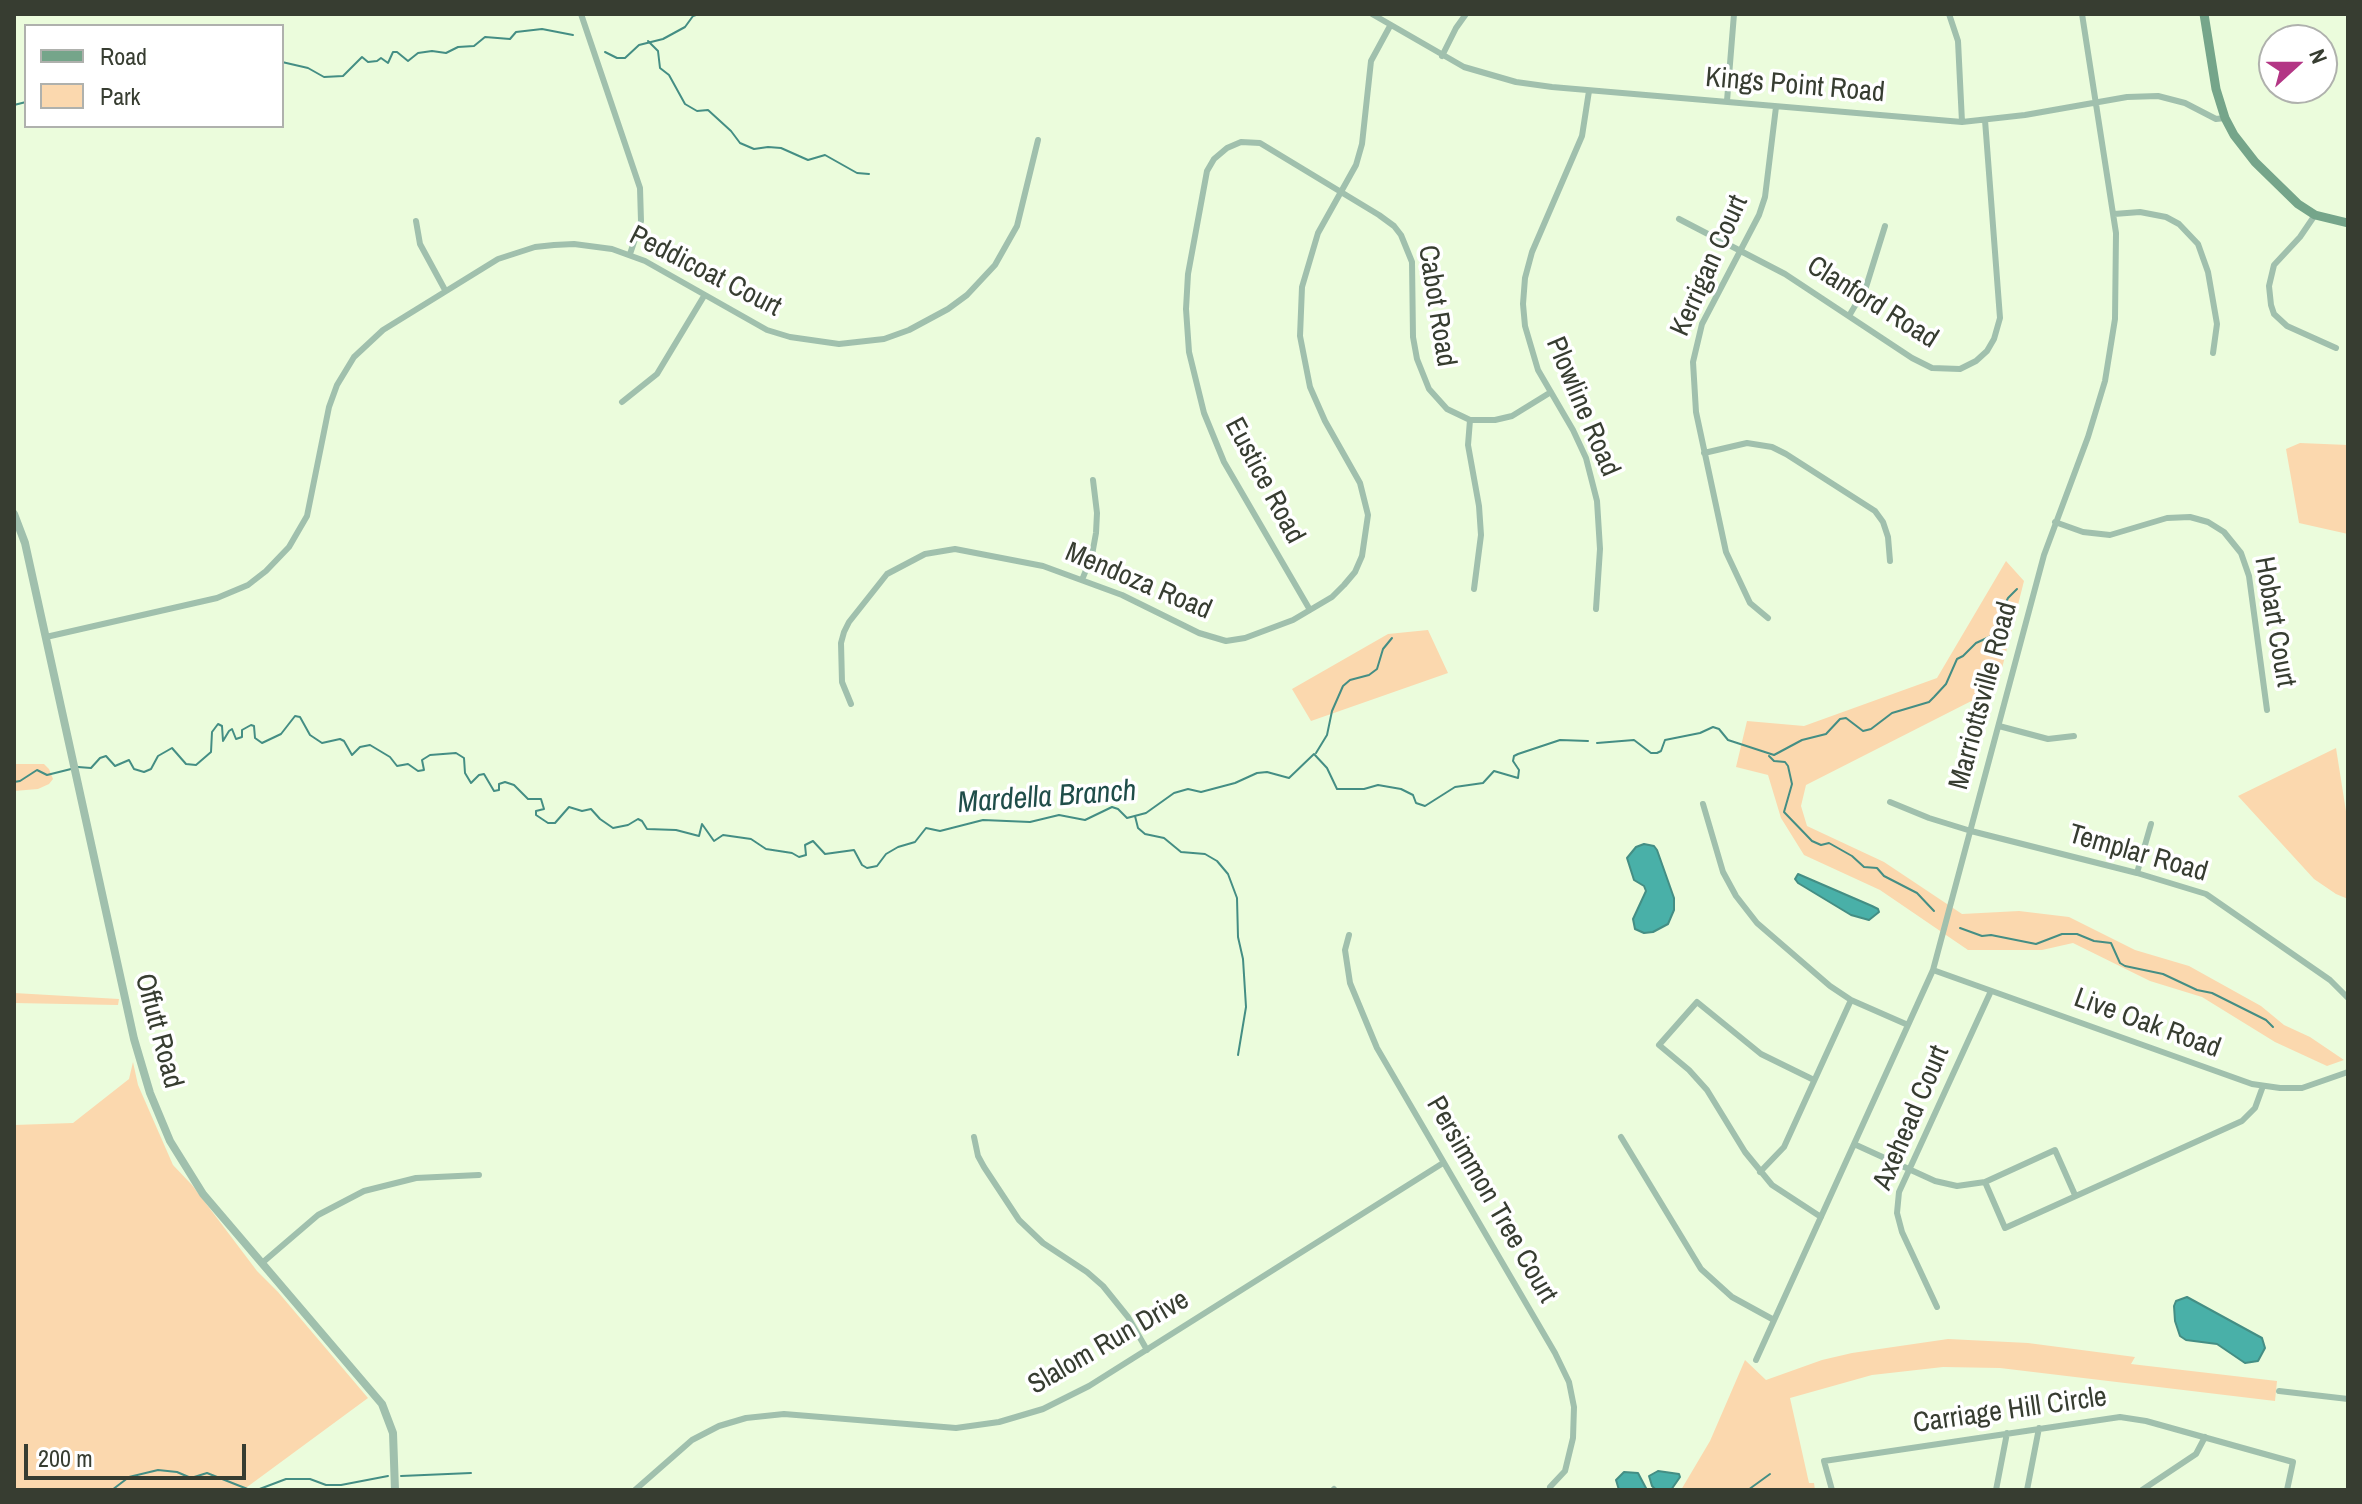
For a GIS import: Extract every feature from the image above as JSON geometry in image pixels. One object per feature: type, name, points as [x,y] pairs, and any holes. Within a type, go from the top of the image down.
[{"type":"main road","points":[[2204,14],[2216,89],[2234,135],[2255,162],[2288,195],[2315,215],[2348,223]]},
{"type":"street","points":[[581,14],[640,188],[641,221],[630,254]]},
{"type":"street","name":"Kings Point Road","points":[[1372,14],[1464,67],[1516,82],[1589,91],[1962,122],[2127,97],[2158,96],[2185,103],[2216,119],[2225,118]]},
{"type":"street","points":[[1442,56],[1466,14]]},
{"type":"street","points":[[1727,101],[1734,14]]},
{"type":"street","points":[[1949,14],[1958,41],[1962,122]]},
{"type":"street","name":"Marriottsville Road","points":[[1756,1360],[1933,970],[2055,522],[2094,419],[2109,364],[2117,293],[2114,214],[2082,14]]},
{"type":"street","name":"Mendoza Road","points":[[851,704],[842,682],[841,643],[844,632],[887,574],[925,554],[955,549],[1043,566],[1122,595],[1199,633],[1226,641],[1274,629],[1310,610],[1332,597],[1355,572],[1367,533],[1366,499],[1318,408],[1304,363],[1300,336],[1302,287],[1308,258],[1318,233],[1356,165],[1362,144],[1371,61],[1390,26]]},
{"type":"street","name":"Plowline Road","points":[[1589,91],[1582,136],[1532,252],[1525,278],[1525,326],[1538,370],[1586,458],[1597,501],[1600,549],[1596,609]]},
{"type":"street","name":"Kerrigan Court","points":[[1768,618],[1750,603],[1729,560],[1696,412],[1693,362],[1702,324],[1759,215],[1765,197],[1776,107]]},
{"type":"street","name":"Clanford Road","points":[[1679,219],[1785,274],[1912,358],[1932,368],[1960,369],[1987,351],[2000,318],[1985,120]]},
{"type":"street","name":"Peddicoat Court","points":[[46,637],[217,598],[248,585],[266,571],[289,547],[307,516],[329,407],[347,367],[375,337],[498,259],[535,247],[574,244],[612,249],[630,254],[767,330],[814,342],[862,342],[909,330],[948,309],[967,295],[995,265],[1017,226],[1038,140]]},
{"type":"street","name":"Cabot Road","points":[[1196,224],[1207,171],[1220,154],[1241,142],[1260,143],[1272,149],[1379,215],[1401,235],[1412,262],[1413,337],[1421,371],[1437,399],[1447,409],[1470,420]]},
{"type":"street","points":[[2114,214],[2140,212],[2166,217],[2179,224],[2198,244],[2208,272],[2217,324],[2213,353]]},
{"type":"street","points":[[2315,215],[2274,265],[2269,286],[2271,305],[2274,314],[2287,326],[2336,348]]},
{"type":"street","points":[[416,221],[420,244],[445,290]]},
{"type":"street","name":"Eustice Road","points":[[1196,224],[1186,309],[1189,352],[1204,413],[1230,473],[1310,610]]},
{"type":"street","points":[[1849,316],[1866,287],[1885,226]]},
{"type":"street","points":[[622,402],[657,374],[704,296]]},
{"type":"street","points":[[1474,589],[1481,535],[1468,445],[1470,420],[1512,416],[1551,392]]},
{"type":"street","points":[[1704,453],[1747,443],[1772,447],[1786,454],[1875,511],[1888,537],[1890,561]]},
{"type":"street","points":[[1082,580],[1092,555],[1096,533],[1093,480]]},
{"type":"street","name":"Offutt Road","points":[[14,514],[25,543],[134,1039],[150,1093],[170,1141],[196,1184],[382,1404],[393,1433],[395,1490]]},
{"type":"street","name":"Hobart Court","points":[[2055,522],[2083,532],[2110,535],[2167,518],[2190,517],[2208,522],[2224,532],[2241,553],[2249,576],[2267,710]]},
{"type":"street","points":[[1999,726],[2048,739],[2074,736]]},
{"type":"street","name":"Templar Road","points":[[1890,802],[1971,831],[2137,873],[2206,894],[2330,980],[2348,998]]},
{"type":"street","points":[[1703,804],[1723,872],[1757,923],[1830,986],[1851,1000],[1908,1025]]},
{"type":"street","points":[[2137,873],[2151,824]]},
{"type":"street","name":"Persimmon Tree Court","points":[[1349,935],[1346,963],[1367,1029],[1569,1382],[1574,1407],[1573,1438],[1565,1471],[1550,1487]]},
{"type":"street","name":"Live Oak Road","points":[[1933,970],[2225,1076],[2263,1086],[2302,1088],[2348,1072]]},
{"type":"street","name":"Axehead Court","points":[[1937,1307],[1902,1232],[1897,1213],[1899,1192],[1991,991]]},
{"type":"street","points":[[1760,1172],[1784,1147],[1851,1000]]},
{"type":"street","points":[[1814,1080],[1761,1054],[1697,1002],[1659,1045],[1707,1090],[1760,1172],[1790,1199],[1821,1217]]},
{"type":"street","points":[[1985,1182],[2005,1228],[2242,1121],[2255,1108],[2263,1086]]},
{"type":"street","points":[[974,1137],[978,1156],[1008,1206],[1043,1243],[1103,1286],[1128,1317],[1147,1350]]},
{"type":"street","points":[[1621,1137],[1701,1269],[1732,1297],[1774,1320]]},
{"type":"street","points":[[1854,1144],[1935,1181],[1957,1186],[1985,1182],[2055,1150],[2075,1195]]},
{"type":"street","name":"Slalom Run Drive","points":[[635,1490],[684,1445],[728,1423],[756,1416],[784,1414],[925,1427],[984,1425],[1023,1416],[1065,1400],[1443,1163]]},
{"type":"street","points":[[262,1263],[318,1215],[364,1191],[416,1178],[479,1175]]},
{"type":"street","points":[[2279,1391],[2348,1399]]},
{"type":"street","name":"Carriage Hill Circle","points":[[1832,1490],[1824,1461],[2120,1417],[2146,1421],[2293,1462],[2287,1490]]},
{"type":"street","points":[[2027,1490],[2039,1428]]},
{"type":"street","points":[[1996,1490],[2007,1433]]},
{"type":"street","points":[[2142,1490],[2196,1454],[2205,1437]]},
{"type":"green space","points":[[2300,443],[2348,445],[2348,534],[2299,523],[2286,449]]},
{"type":"green space","points":[[2006,561],[2024,581],[1997,688],[1806,785],[1801,806],[1807,826],[1884,862],[1962,914],[2019,911],[2069,917],[2135,950],[2189,966],[2261,1006],[2284,1025],[2310,1037],[2344,1060],[2327,1066],[2275,1042],[2202,997],[2150,981],[2073,943],[2042,950],[1968,950],[1880,890],[1804,855],[1781,818],[1768,775],[1736,767],[1747,721],[1804,726],[1937,678]]},
{"type":"green space","points":[[1428,630],[1448,673],[1311,721],[1292,689],[1388,634]]},
{"type":"green space","points":[[2336,748],[2348,824],[2348,899],[2314,879],[2238,796]]},
{"type":"green space","points":[[14,764],[44,764],[53,779],[38,789],[14,791]]},
{"type":"green space","points":[[14,993],[119,999],[118,1005],[14,1003]]},
{"type":"green space","points":[[133,1062],[138,1085],[173,1165],[192,1185],[257,1271],[368,1398],[243,1490],[14,1490],[14,1125],[73,1123],[129,1079]]},
{"type":"green space","points":[[1948,1339],[2028,1343],[2135,1357],[2131,1364],[2277,1381],[2275,1401],[2000,1368],[1943,1367],[1872,1375],[1790,1398],[1809,1483],[1814,1483],[1815,1490],[1681,1490],[1710,1441],[1745,1360],[1766,1380],[1852,1353]]},
{"type":"water","points":[[1644,844],[1657,850],[1674,898],[1674,910],[1668,924],[1644,933],[1635,929],[1633,919],[1646,891],[1634,880],[1627,858],[1636,847]]},
{"type":"water","points":[[1798,874],[1872,906],[1879,912],[1869,920],[1851,915],[1798,883],[1795,879]]},
{"type":"water","points":[[2187,1297],[2262,1338],[2265,1348],[2258,1361],[2245,1363],[2217,1344],[2186,1340],[2180,1336],[2174,1306],[2176,1301]]},
{"type":"water","points":[[1658,1471],[1679,1474],[1671,1490],[1656,1490],[1652,1486],[1649,1476]]},
{"type":"water","points":[[1624,1472],[1638,1473],[1647,1490],[1619,1490],[1616,1480]]},
{"type":"waterway","points":[[605,52],[625,58],[639,45],[663,39],[685,27],[693,16],[699,14]]},
{"type":"waterway","points":[[284,62],[308,68],[324,77],[343,76],[362,57],[368,62],[381,58],[388,63],[393,52],[397,52],[408,61],[418,53],[446,53],[458,47],[474,46],[485,37],[510,39],[516,32],[542,29],[573,35]]},
{"type":"waterway","points":[[648,41],[658,51],[660,68],[669,75],[685,104],[697,111],[708,110],[740,143],[754,149],[781,148],[808,160],[825,155],[857,173],[869,174]]},
{"type":"waterway","points":[[14,105],[24,102]]},
{"type":"waterway","name":"Mardella Branch","points":[[1597,743],[1634,740],[1651,753],[1657,753],[1665,740],[1713,727],[1719,729],[1728,740],[1774,755],[1802,740],[1826,734],[1840,719],[1846,718],[1863,731],[1871,729],[1892,713],[1929,702],[1946,684],[1957,659],[1976,643],[1998,633],[2001,613],[2008,598],[2017,589]]},
{"type":"waterway","points":[[1316,753],[1327,735],[1332,711],[1343,686],[1377,669],[1383,649],[1392,638]]},
{"type":"waterway","name":"Mardella Branch","points":[[78,767],[91,768],[106,756],[115,766],[129,760],[134,769],[144,772],[151,769],[158,756],[172,748],[186,764],[196,765],[211,752],[212,732],[218,724],[222,726],[223,741],[232,729],[236,739],[242,737],[242,730],[251,725],[254,726],[255,738],[262,743],[281,734],[295,716],[300,717],[310,735],[322,743],[340,739],[352,755],[360,747],[370,745],[390,757],[397,766],[408,764],[418,771],[424,770],[422,760],[430,755],[456,753],[464,758],[465,773],[471,783],[484,774],[494,791],[505,782],[514,785],[528,799],[541,799],[544,809],[536,811],[536,815],[548,823],[555,823],[569,807],[582,811],[591,809],[613,828],[638,819],[647,829],[676,830],[699,836],[702,824],[714,841],[723,835],[751,839],[766,849],[799,857],[806,855],[805,845],[813,841],[825,854],[854,850],[867,868],[877,866],[886,854],[898,847],[915,842],[926,828],[940,831],[983,820],[1030,822],[1059,815],[1085,820],[1112,807],[1127,818],[1146,813],[1174,793],[1188,789],[1201,792],[1235,783],[1257,773],[1267,772],[1289,778],[1314,754],[1327,768],[1337,789],[1364,789],[1378,785],[1401,789],[1413,795],[1416,803],[1425,806],[1455,787],[1483,783],[1494,771],[1518,778],[1519,770],[1513,761],[1518,754],[1560,740],[1588,741]]},
{"type":"waterway","points":[[1769,756],[1788,766],[1792,784],[1784,812],[1812,841],[1821,845],[1829,843],[1864,867],[1877,868],[1884,876],[1917,893],[1934,911]]},
{"type":"waterway","name":"Mardella Branch","points":[[14,782],[37,770],[47,775],[71,769]]},
{"type":"waterway","points":[[1135,816],[1138,828],[1145,834],[1164,838],[1181,852],[1205,854],[1217,861],[1228,874],[1237,898],[1246,1007],[1238,1055]]},
{"type":"waterway","points":[[1960,928],[1982,936],[2036,944],[2062,934],[2077,934],[2094,941],[2111,943],[2120,963],[2125,966],[2163,974],[2197,990],[2212,993],[2266,1020],[2273,1027]]},
{"type":"waterway","points":[[112,1490],[129,1477],[158,1470],[177,1472],[191,1478],[207,1473],[250,1490]]},
{"type":"waterway","points":[[401,1476],[471,1473]]},
{"type":"waterway","points":[[1748,1490],[1770,1474]]},
{"type":"waterway","points":[[257,1490],[286,1479],[310,1479],[326,1485],[341,1485],[388,1476]]},
{"type":"waterway","points":[[47,1490],[55,1490]]}]
